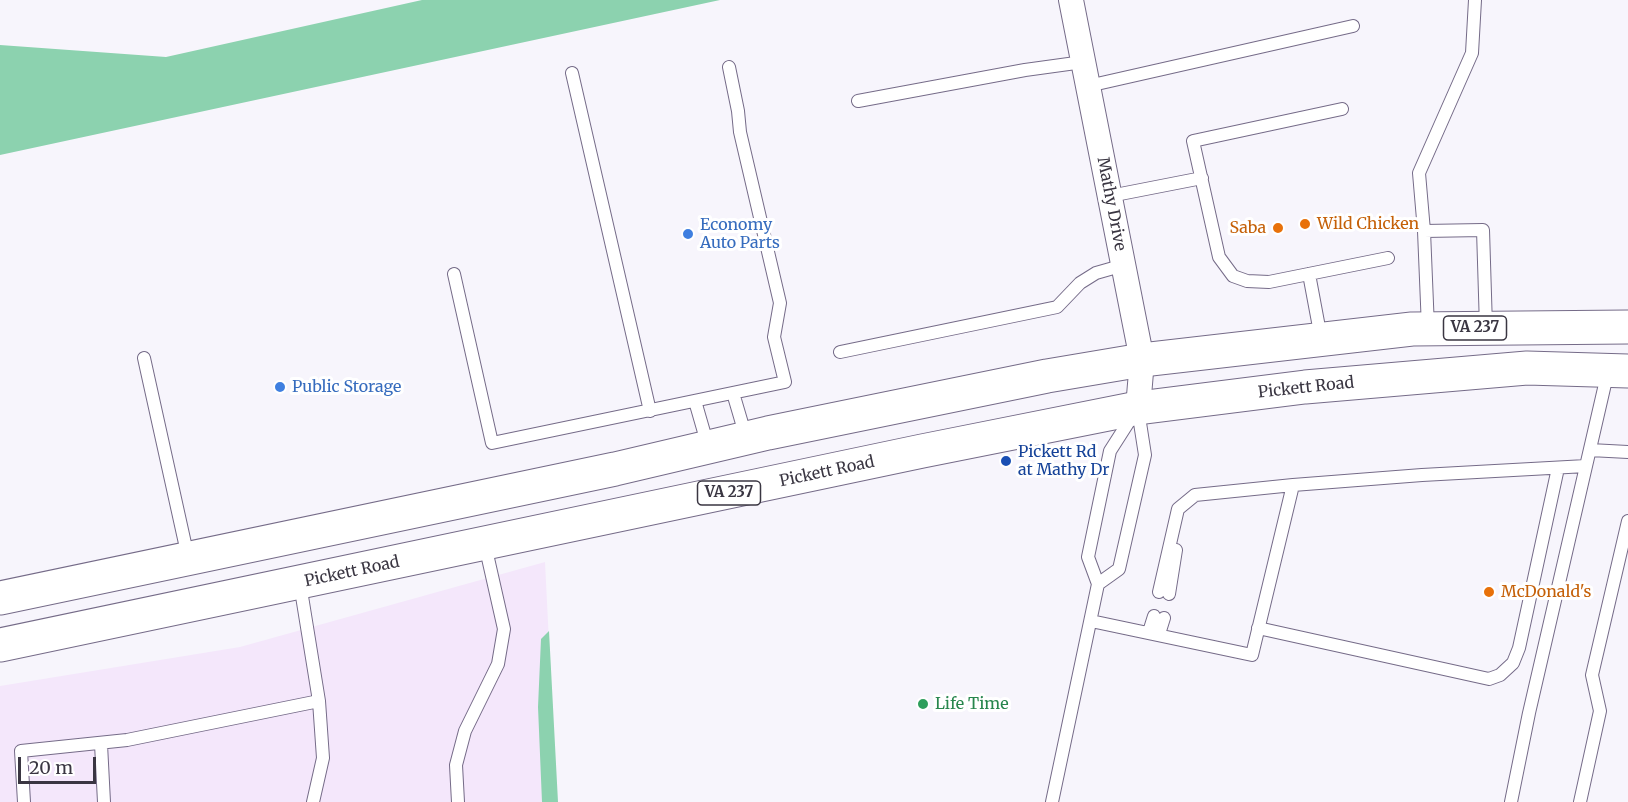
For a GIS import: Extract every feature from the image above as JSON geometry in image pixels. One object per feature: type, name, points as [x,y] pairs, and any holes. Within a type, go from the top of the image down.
[{"type":"main road","name":"VA 237","points":[[0,598],[615,469],[746,438],[1047,376],[1142,360],[1428,329],[1628,327]]},
{"type":"main road","name":"Pickett Road","points":[[0,645],[1138,408],[1305,387],[1484,372],[1527,369],[1618,370]]},
{"type":"street","name":"Mathy Drive","points":[[1071,0],[1142,360],[1138,408]]},
{"type":"lane","points":[[1428,329],[1419,173],[1472,53],[1475,0]]},
{"type":"lane","points":[[1088,86],[1353,26]]},
{"type":"lane","points":[[858,101],[1025,70],[1083,62]]},
{"type":"lane","points":[[454,274],[492,443],[785,382],[774,337],[780,303],[740,132],[729,67]]},
{"type":"lane","points":[[572,73],[650,411]]},
{"type":"lane","points":[[1342,108],[1193,141],[1219,257],[1233,276],[1247,281],[1269,282],[1388,258]]},
{"type":"lane","points":[[1110,196],[1202,178]]},
{"type":"lane","points":[[1424,231],[1483,230],[1486,328]]},
{"type":"lane","points":[[840,352],[1057,307],[1080,283],[1096,273],[1124,265]]},
{"type":"lane","points":[[1309,274],[1322,339]]},
{"type":"lane","points":[[144,358],[188,558]]},
{"type":"lane","points":[[1511,802],[1529,713],[1586,466],[1618,370]]},
{"type":"lane","points":[[733,393],[746,438]]},
{"type":"lane","points":[[695,401],[708,447]]},
{"type":"lane","points":[[1098,584],[1119,569],[1122,557],[1145,455],[1138,408]]},
{"type":"lane","points":[[1052,802],[1098,584],[1088,557],[1110,451],[1138,408]]},
{"type":"lane","points":[[1590,450],[1628,452]]},
{"type":"lane","points":[[1164,593],[1178,509],[1195,495],[1293,485],[1586,466]]},
{"type":"lane","points":[[1258,628],[1489,679],[1500,675],[1513,663],[1519,648],[1558,468]]},
{"type":"lane","points":[[1091,621],[1252,655],[1293,485]]},
{"type":"lane","points":[[1580,802],[1600,711],[1592,675],[1628,521]]},
{"type":"lane","points":[[458,802],[456,765],[465,731],[498,664],[504,629],[485,544]]},
{"type":"lane","points":[[299,583],[320,701],[323,758],[313,802]]},
{"type":"lane","points":[[1154,633],[1159,617]]},
{"type":"lane","points":[[24,802],[21,752],[101,744],[320,701]]},
{"type":"lane","points":[[101,744],[104,802]]},
{"type":"shaded area","points":[[545,562],[557,802],[0,802],[0,686],[240,647]]},
{"type":"green space","points":[[422,0],[720,0],[0,155],[0,45],[166,57]]},
{"type":"green space","points":[[549,631],[558,802],[542,802],[538,707],[541,639]]},
{"type":"place","name":"Wild Chicken","points":[[1305,224]]},
{"type":"place","name":"Saba","points":[[1278,228]]},
{"type":"place","name":"Economy Auto Parts","points":[[688,234]]},
{"type":"place","name":"Public Storage","points":[[280,387]]},
{"type":"place","name":"Pickett Rd at Mathy Dr","points":[[1006,461]]},
{"type":"place","name":"McDonald's","points":[[1489,592]]},
{"type":"place","name":"Life Time","points":[[923,704]]}]
